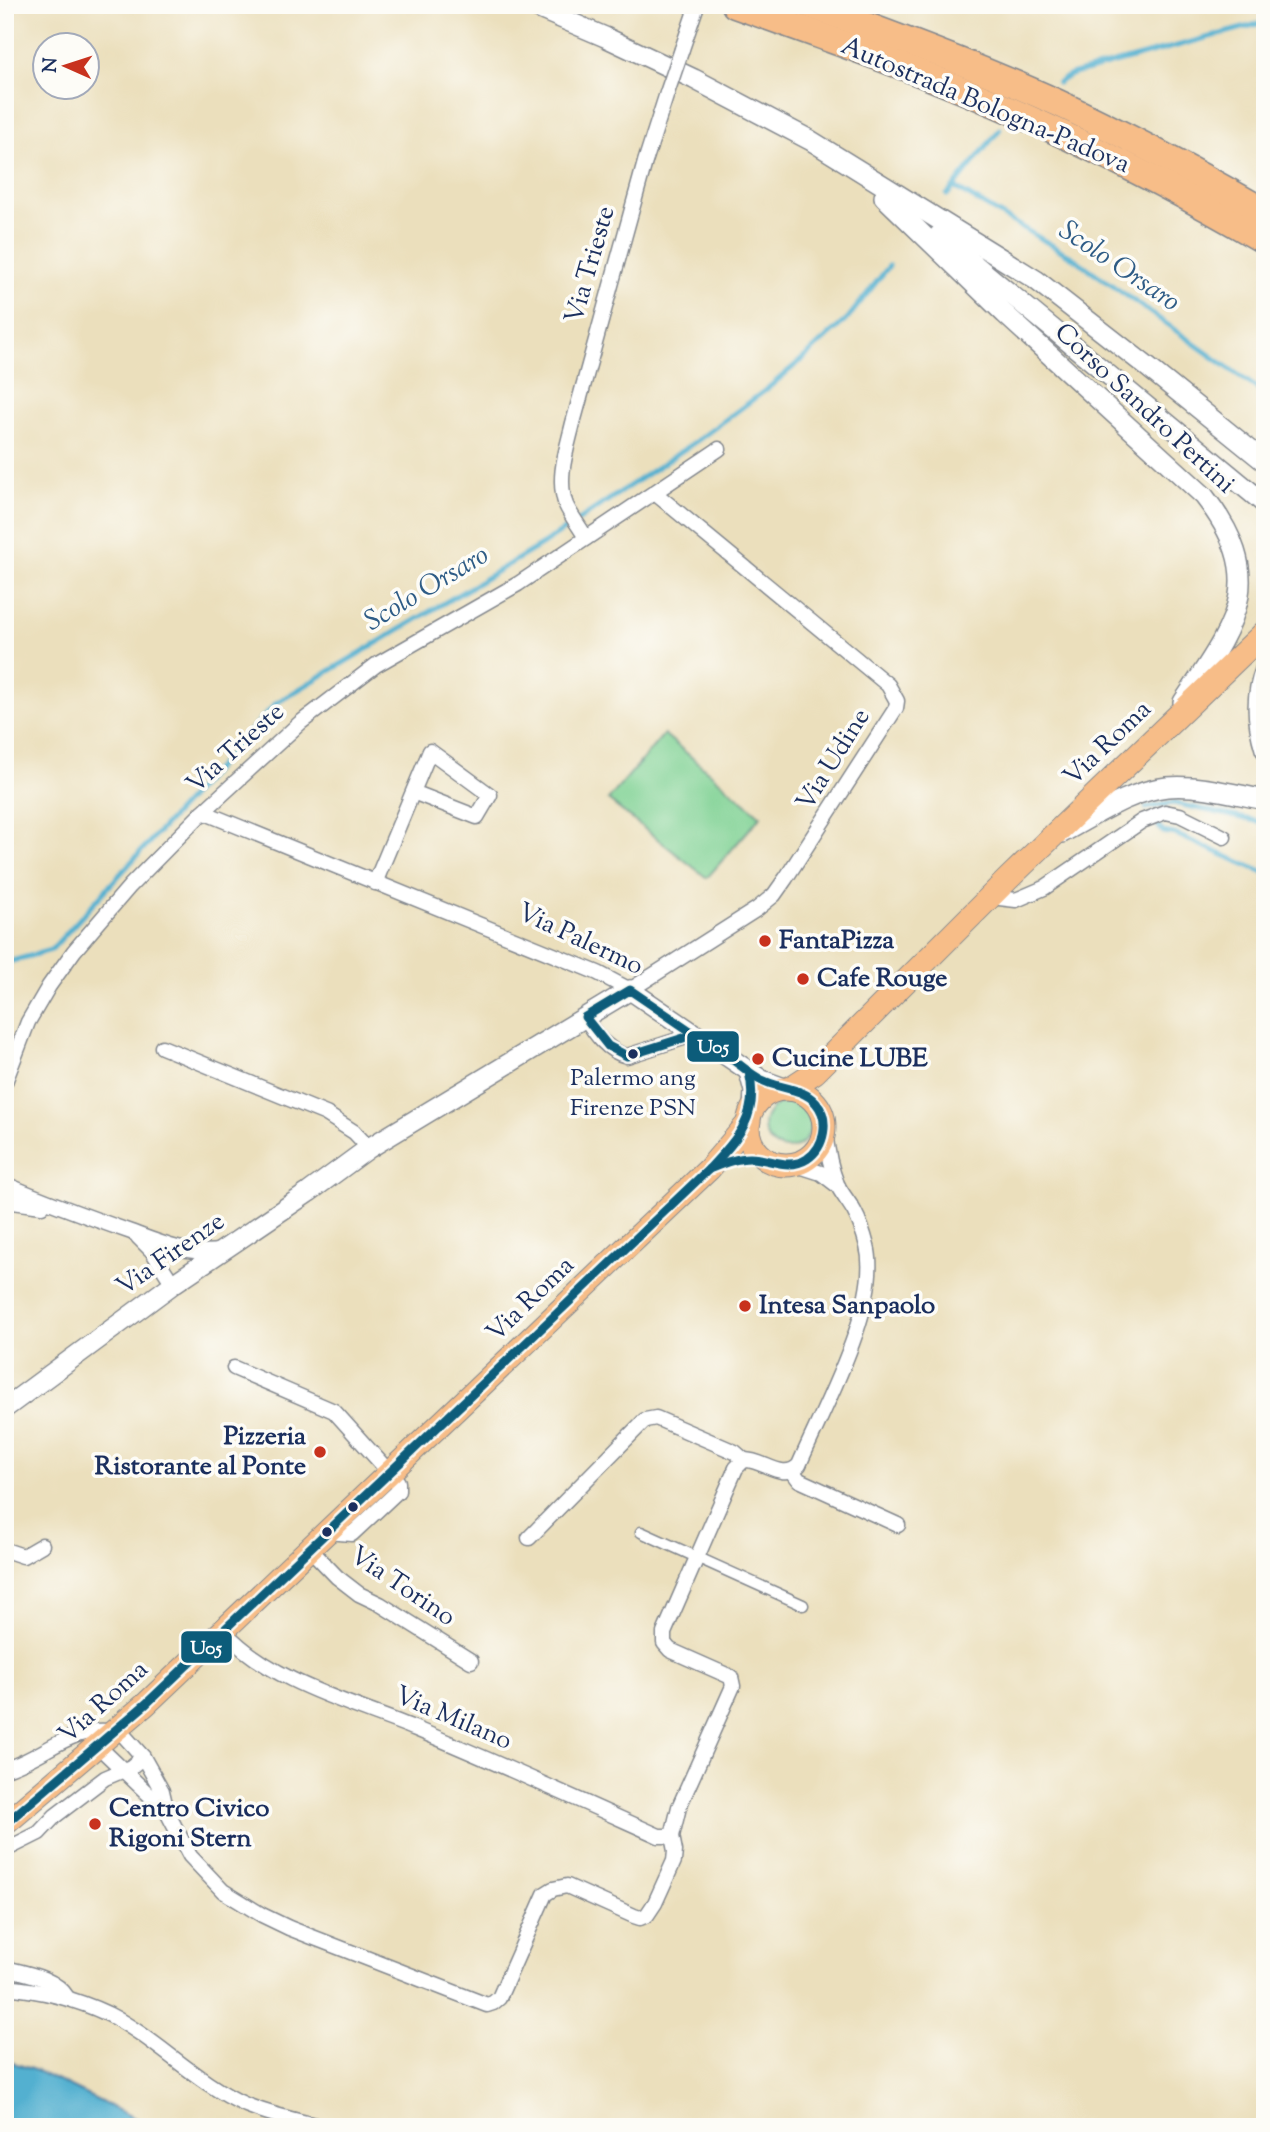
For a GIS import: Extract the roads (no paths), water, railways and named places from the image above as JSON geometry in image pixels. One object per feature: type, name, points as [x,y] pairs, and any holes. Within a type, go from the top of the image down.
[{"type":"highway","name":"Autostrada Bologna-Padova","points":[[735,5],[926,75],[1043,125],[1193,200],[1265,241]]},
{"type":"highway","name":"Autostrada Bologna-Padova","points":[[811,5],[935,52],[1057,103],[1207,179],[1265,212]]},
{"type":"main road","name":"Via Roma","points":[[786,1088],[815,1072],[1265,632]]},
{"type":"main road","name":"Via Roma","points":[[824,1124],[829,1075],[839,1047]]},
{"type":"main road","points":[[786,1088],[800,1091],[810,1097],[818,1106],[824,1124],[818,1148],[811,1156],[793,1164],[781,1165],[769,1161],[753,1145],[751,1115],[761,1098],[786,1088]]},
{"type":"main road","name":"Via Roma","points":[[5,1824],[110,1735],[391,1472],[709,1169],[751,1115]]},
{"type":"main road","name":"Via Roma","points":[[709,1169],[737,1159],[769,1161]]},
{"type":"street","name":"Corso Sandro Pertini","points":[[530,5],[694,79],[810,140],[1036,280],[1265,462]]},
{"type":"street","name":"Via Trieste","points":[[583,533],[566,503],[562,485],[564,463],[645,162],[697,5]]},
{"type":"street","name":"Corso Sandro Pertini","points":[[859,172],[967,257],[1265,504]]},
{"type":"street","name":"Corso Sandro Pertini","points":[[859,172],[1005,314],[1204,496],[1232,537],[1241,577],[1236,616],[1225,639],[1162,732]]},
{"type":"street","name":"Via Trieste","points":[[5,1082],[28,1022],[48,986],[74,951],[131,886],[202,812],[300,723],[376,665],[517,584],[583,533],[656,494],[719,449]]},
{"type":"street","name":"Via Udine","points":[[630,990],[748,916],[774,895],[828,816],[896,708],[897,701],[888,685],[656,494]]},
{"type":"street","points":[[1263,674],[1258,703],[1259,730],[1265,749]]},
{"type":"street","points":[[375,883],[430,751],[490,795],[477,817],[413,792]]},
{"type":"street","points":[[1052,838],[1132,797],[1167,787],[1184,787],[1265,800]]},
{"type":"street","name":"Via Palermo","points":[[202,812],[598,973],[630,990],[762,1080],[786,1088]]},
{"type":"street","points":[[991,897],[1016,900],[1044,888],[1142,821],[1165,812],[1181,815],[1224,837]]},
{"type":"street","name":"Via Firenze","points":[[5,1408],[179,1280],[369,1148],[630,990]]},
{"type":"street","points":[[585,1017],[608,1046],[618,1054],[627,1056],[696,1034]]},
{"type":"street","points":[[162,1047],[326,1114],[354,1132],[369,1148]]},
{"type":"street","points":[[749,1072],[754,1091],[751,1115]]},
{"type":"street","points":[[5,1769],[26,1762],[76,1734],[97,1730],[110,1735],[143,1758],[162,1791],[167,1812],[190,1856],[223,1891],[289,1928],[487,2005],[499,1998],[545,1894],[553,1889],[567,1886],[634,1916],[640,1918],[647,1915],[656,1903],[674,1861],[672,1836],[678,1807],[733,1686],[731,1677],[670,1650],[664,1643],[664,1633],[736,1468],[744,1460],[753,1459],[785,1473],[793,1472],[799,1465],[859,1325],[869,1286],[868,1250],[861,1227],[838,1186],[830,1161],[824,1124]]},
{"type":"street","points":[[793,1164],[821,1173],[838,1186]]},
{"type":"street","points":[[5,1184],[68,1211],[166,1245],[192,1251],[222,1250]]},
{"type":"street","points":[[5,1201],[68,1211]]},
{"type":"street","points":[[131,1233],[179,1280]]},
{"type":"street","points":[[166,1245],[179,1255],[184,1263],[179,1280]]},
{"type":"street","points":[[234,1368],[334,1411],[391,1472]]},
{"type":"street","points":[[529,1538],[645,1420],[650,1418],[656,1418],[735,1452],[744,1460]]},
{"type":"street","points":[[793,1472],[799,1480],[898,1525]]},
{"type":"street","points":[[640,1532],[803,1605]]},
{"type":"street","points":[[5,1550],[23,1556],[42,1545]]},
{"type":"street","name":"Via Torino","points":[[309,1548],[337,1577],[359,1594],[471,1661]]},
{"type":"street","name":"Via Milano","points":[[223,1631],[251,1657],[284,1675],[659,1836],[672,1836]]},
{"type":"street","points":[[110,1735],[124,1770],[167,1812]]},
{"type":"street","points":[[5,1850],[39,1833],[55,1816],[105,1778],[143,1758]]},
{"type":"street","points":[[5,1968],[45,1980],[64,1991],[68,1998]]},
{"type":"street","points":[[5,1987],[68,1998],[107,2014],[244,2104],[290,2120],[323,2127]]},
{"type":"water","points":[[5,2060],[37,2071],[153,2127],[5,2127]]},
{"type":"waterway","points":[[1058,83],[1070,75],[1265,22]]},
{"type":"waterway","points":[[954,187],[1000,129]]},
{"type":"waterway","name":"Scolo Orsaro","points":[[947,195],[954,187],[1075,259],[1265,394]]},
{"type":"waterway","name":"Scolo Orsaro","points":[[5,963],[51,950],[276,703],[543,544],[698,440],[767,389],[848,318],[889,266]]},
{"type":"waterway","points":[[1146,808],[1173,803],[1265,823]]},
{"type":"waterway","points":[[1158,826],[1163,832],[1175,834],[1265,873]]},
{"type":"place","name":"FantaPizza","points":[[765,941]]},
{"type":"place","name":"Cafe Rouge","points":[[803,979]]},
{"type":"place","name":"Palermo ang Firenze PSN","points":[[633,1054]]},
{"type":"place","name":"Cucine LUBE","points":[[758,1059]]},
{"type":"place","name":"Intesa Sanpaolo","points":[[745,1306]]},
{"type":"place","name":"Pizzeria Ristorante al Ponte","points":[[320,1452]]},
{"type":"place","name":"Centro Civico Rigoni Stern","points":[[95,1824]]}]
